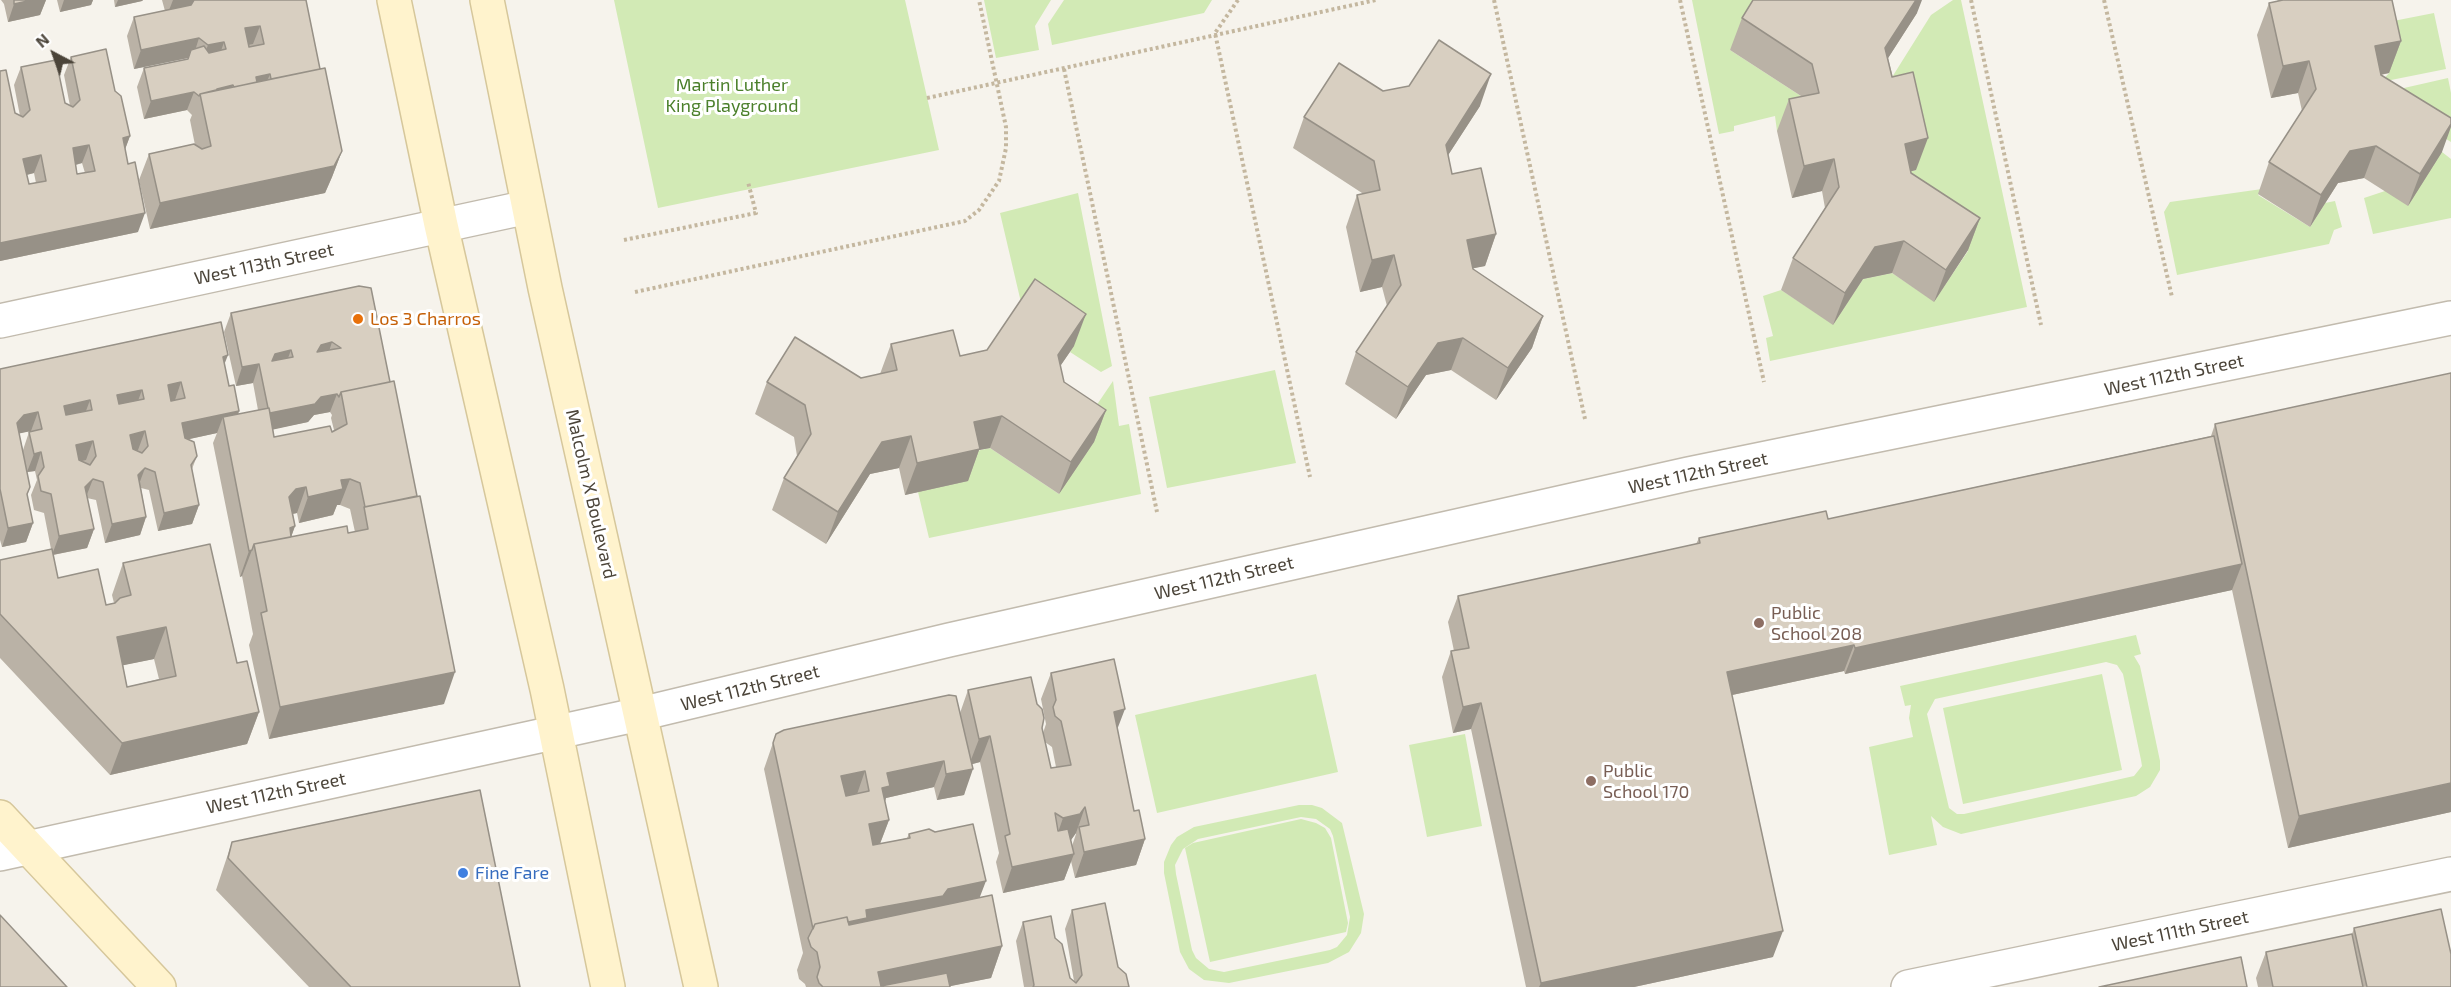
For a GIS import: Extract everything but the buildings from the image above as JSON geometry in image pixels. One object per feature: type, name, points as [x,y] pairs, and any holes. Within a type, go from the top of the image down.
[{"type":"main road","points":[[394,0],[441,225],[556,733],[608,987]]},
{"type":"main road","name":"Malcolm X Boulevard","points":[[487,0],[528,207],[701,987]]},
{"type":"main road","points":[[0,817],[15,851],[159,987]]},
{"type":"street","name":"West 113th Street","points":[[0,321],[528,207]]},
{"type":"street","name":"West 112th Street","points":[[15,851],[556,733],[960,637],[1688,474],[2451,318]]},
{"type":"street","name":"West 111th Street","points":[[1908,987],[2451,874]]},
{"type":"path","points":[[635,292],[965,221],[979,210],[999,181],[1006,148],[1006,127],[979,0]]},
{"type":"path","points":[[1238,0],[1215,33],[1310,477]]},
{"type":"path","points":[[927,98],[1064,69],[1215,33],[1376,0]]},
{"type":"path","points":[[1494,0],[1585,419]]},
{"type":"path","points":[[1680,0],[1764,382]]},
{"type":"path","points":[[1971,0],[2042,325]]},
{"type":"path","points":[[2104,0],[2172,297]]},
{"type":"path","points":[[1064,69],[1156,512]]},
{"type":"path","points":[[624,240],[756,213],[748,182]]},
{"type":"green space","name":"Martin Luther King Playground","points":[[614,0],[905,0],[939,150],[658,208]]},
{"type":"green space","points":[[984,0],[1051,0],[1035,26],[1039,50],[996,58]]},
{"type":"green space","points":[[1064,0],[1212,0],[1204,13],[1052,45],[1048,24]]},
{"type":"green space","points":[[1692,0],[1763,0],[1730,50],[1801,96],[1807,125],[1777,131],[1775,116],[1734,126],[1734,131],[1719,134]]},
{"type":"green space","points":[[1953,0],[1961,0],[2027,307],[1770,361],[1766,338],[1773,336],[1763,296],[1781,290],[1833,324],[1863,279],[1892,273],[1934,301],[1968,251],[1893,176],[1916,170],[1889,82],[1931,15]]},
{"type":"green space","points":[[2434,13],[2446,69],[2381,82],[2389,73],[2378,24]]},
{"type":"green space","points":[[2448,78],[2451,93],[2451,142],[2386,102],[2382,93]]},
{"type":"green space","points":[[2442,152],[2451,159],[2451,218],[2373,234],[2364,198],[2385,191]]},
{"type":"green space","points":[[2262,189],[2258,195],[2310,227],[2325,203],[2335,201],[2342,227],[2334,230],[2329,244],[2177,275],[2164,212],[2170,202]]},
{"type":"green space","points":[[1078,193],[1112,366],[1101,372],[1070,352],[1074,345],[1023,311],[1000,213]]},
{"type":"green space","points":[[1275,370],[1296,463],[1167,488],[1149,397]]},
{"type":"green space","points":[[1113,381],[1119,426],[1129,424],[1141,494],[929,538],[918,492],[963,454],[990,448],[1059,494],[1079,431]]},
{"type":"green space","points":[[2136,635],[2141,654],[2134,656],[2140,666],[2160,770],[2150,787],[2136,796],[1961,834],[1943,827],[1931,816],[1937,845],[1889,855],[1869,747],[1913,737],[1909,718],[1911,705],[1905,706],[1900,686]],"holes":[[[2106,662],[2117,665],[2123,674],[2142,766],[2134,776],[1964,814],[1957,814],[1949,808],[1927,714],[1935,699]]]},
{"type":"green space","points":[[1316,674],[1338,772],[1157,813],[1135,715]]},
{"type":"green space","points":[[2102,674],[2122,770],[1963,804],[1943,708]]},
{"type":"green space","points":[[1465,734],[1482,826],[1427,837],[1409,745]]},
{"type":"green space","points":[[1299,805],[1322,808],[1342,823],[1364,914],[1361,933],[1349,952],[1328,963],[1229,983],[1204,980],[1189,969],[1180,952],[1164,873],[1164,862],[1177,837],[1194,827]],"holes":[[[1301,817],[1316,819],[1330,829],[1333,836],[1350,917],[1347,935],[1337,947],[1330,950],[1224,972],[1209,969],[1196,958],[1192,950],[1175,865],[1183,849],[1198,839]]]},
{"type":"green space","points":[[1301,819],[1325,828],[1331,838],[1348,923],[1346,932],[1210,962],[1185,848],[1193,843]]},
{"type":"place","name":"Los 3 Charros","points":[[358,319]]},
{"type":"place","name":"Public School 208","points":[[1759,623]]},
{"type":"place","name":"Public School 170","points":[[1591,781]]},
{"type":"place","name":"Fine Fare","points":[[463,873]]}]
